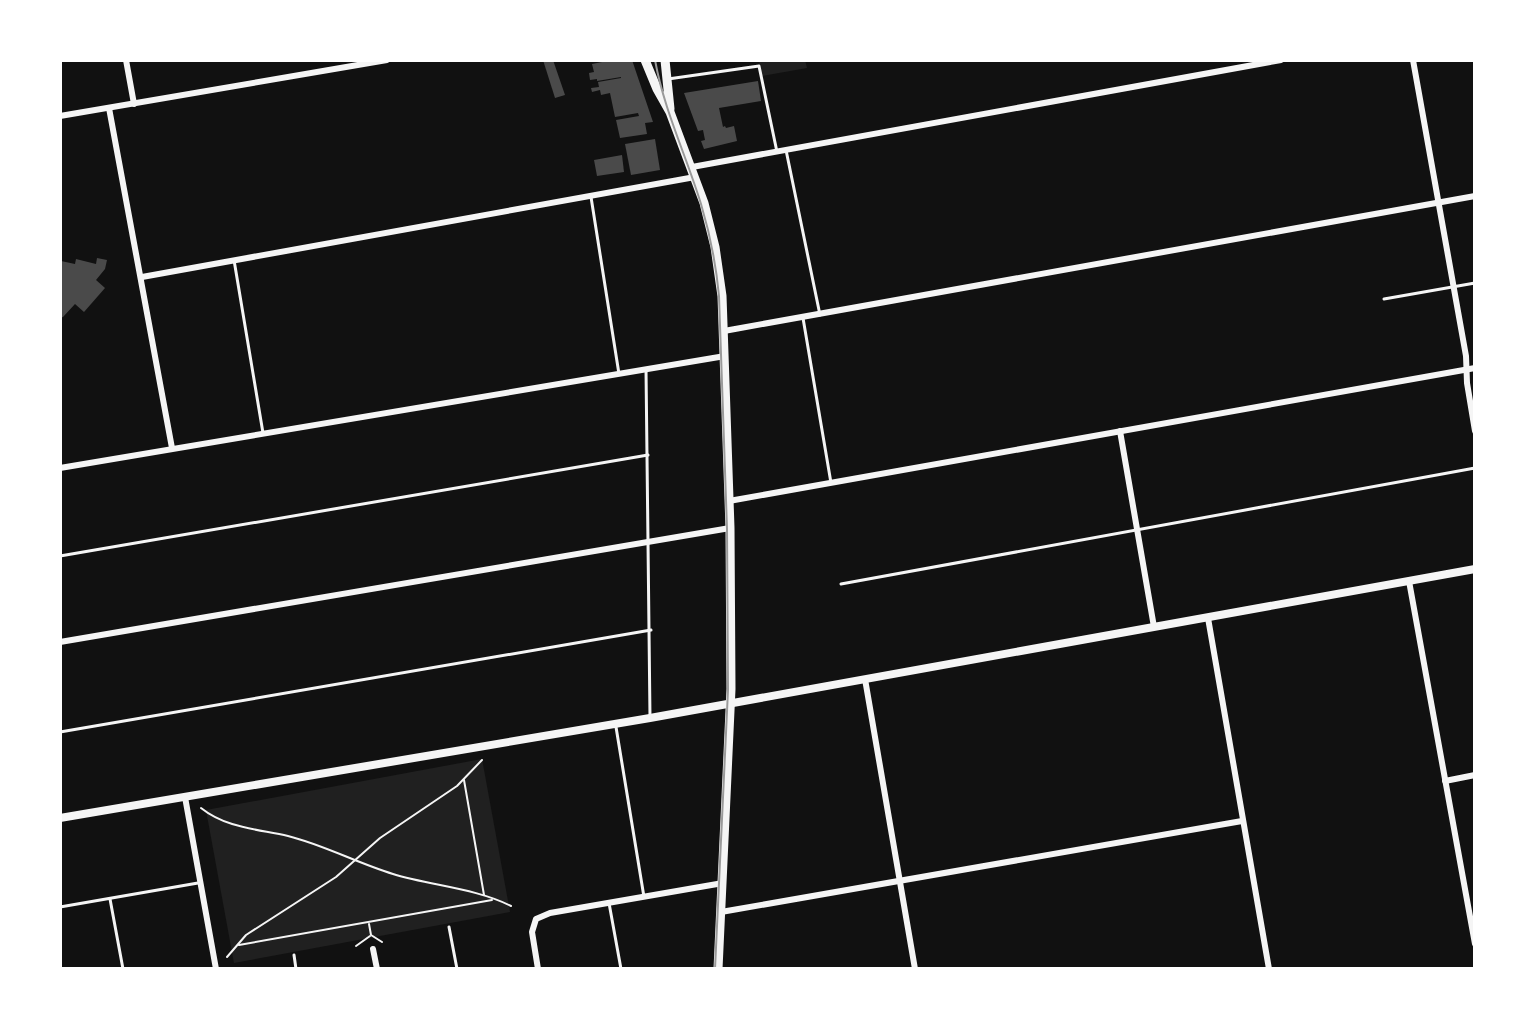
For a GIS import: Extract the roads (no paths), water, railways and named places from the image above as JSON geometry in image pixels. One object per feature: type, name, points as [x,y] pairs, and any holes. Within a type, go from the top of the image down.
[{"type":"main road","points":[[645,60],[692,167],[720,271],[730,528],[731,703],[718,969]]},
{"type":"main road","points":[[665,60],[670,112]]},
{"type":"street","points":[[126,60],[134,104]]},
{"type":"street","points":[[60,116],[387,60]]},
{"type":"street","points":[[692,167],[1281,60]]},
{"type":"street","points":[[1413,60],[1466,356],[1475,431]]},
{"type":"street","points":[[325,61],[326,70]]},
{"type":"street","points":[[109,108],[172,448]]},
{"type":"street","points":[[142,277],[695,177]]},
{"type":"street","points":[[724,331],[1475,196]]},
{"type":"street","points":[[60,468],[725,356]]},
{"type":"street","points":[[729,501],[1475,368]]},
{"type":"street","points":[[1120,431],[1154,627]]},
{"type":"street","points":[[60,642],[730,528]]},
{"type":"street","points":[[60,818],[650,718],[1475,569]]},
{"type":"street","points":[[1409,581],[1475,944]]},
{"type":"street","points":[[1208,618],[1269,969]]},
{"type":"street","points":[[865,679],[915,969]]},
{"type":"street","points":[[1445,781],[1475,775]]},
{"type":"street","points":[[185,797],[216,969]]},
{"type":"street","points":[[721,912],[1242,821]]},
{"type":"street","points":[[538,969],[532,932],[536,919],[550,913],[723,883]]},
{"type":"street","points":[[373,949],[377,969]]},
{"type":"lane","points":[[668,79],[759,66],[777,152]]},
{"type":"lane","points":[[786,150],[820,315]]},
{"type":"lane","points":[[591,197],[619,374]]},
{"type":"lane","points":[[234,260],[263,433]]},
{"type":"lane","points":[[1384,299],[1475,283]]},
{"type":"lane","points":[[803,318],[831,483]]},
{"type":"lane","points":[[646,369],[650,718]]},
{"type":"lane","points":[[60,556],[648,455]]},
{"type":"lane","points":[[841,584],[1475,468]]},
{"type":"lane","points":[[60,732],[651,630]]},
{"type":"lane","points":[[615,724],[644,897]]},
{"type":"lane","points":[[60,907],[201,882]]},
{"type":"lane","points":[[110,899],[123,969]]},
{"type":"lane","points":[[609,903],[621,969]]},
{"type":"lane","points":[[449,927],[457,969]]},
{"type":"lane","points":[[294,955],[296,969]]},
{"type":"tram line","points":[[655,60],[704,215],[719,296],[727,529],[728,690],[715,969]]}]
